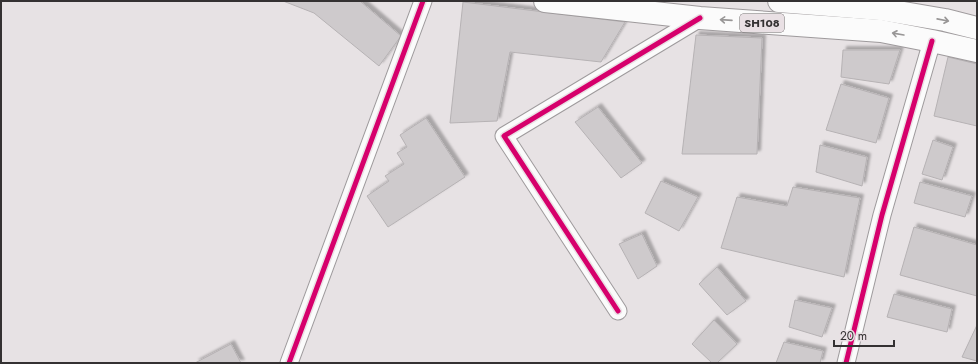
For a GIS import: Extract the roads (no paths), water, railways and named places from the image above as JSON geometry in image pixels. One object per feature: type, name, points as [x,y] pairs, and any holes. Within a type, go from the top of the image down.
[{"type":"main road","name":"SH108","points":[[545,1],[700,18],[880,31],[977,51]]},
{"type":"main road","points":[[779,1],[880,5],[977,28]]},
{"type":"street","points":[[289,363],[422,1]]},
{"type":"street","points":[[618,311],[504,136],[700,18]]},
{"type":"street","points":[[846,363],[882,215],[932,41]]}]
